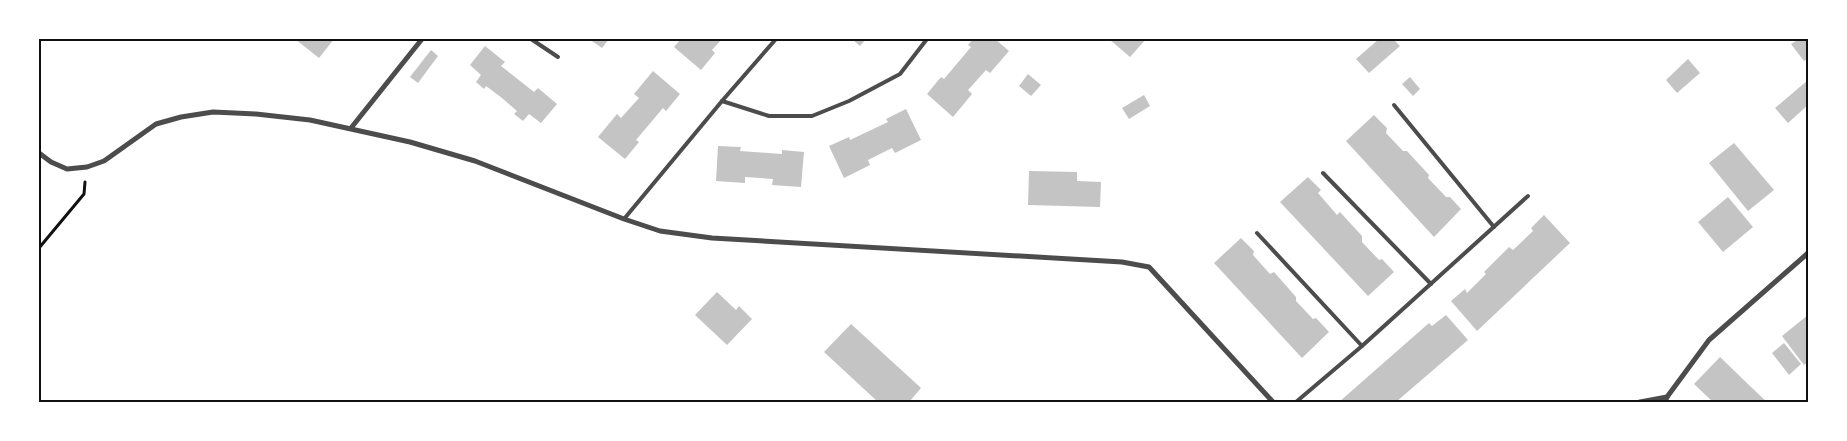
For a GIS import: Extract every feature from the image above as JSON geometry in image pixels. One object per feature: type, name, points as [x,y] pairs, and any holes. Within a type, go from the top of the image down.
[{"type":"street","points":[[351,128],[422,39]]},
{"type":"street","points":[[39,153],[51,162],[67,169],[87,167],[104,161],[156,124],[181,117],[213,112],[256,114],[310,120],[410,142],[475,161],[624,219],[660,231],[712,238],[1122,262],[1149,267],[1273,402]]},
{"type":"street","points":[[1640,402],[1666,400],[1709,340],[1808,253]]},
{"type":"lane","points":[[531,39],[558,57]]},
{"type":"lane","points":[[624,219],[776,39]]},
{"type":"lane","points":[[722,101],[769,116],[812,116],[849,101],[900,74],[927,39]]},
{"type":"lane","points":[[1394,105],[1494,227]]},
{"type":"lane","points":[[1323,173],[1431,284]]},
{"type":"lane","points":[[1296,402],[1362,346],[1528,196]]},
{"type":"lane","points":[[1257,233],[1362,346]]},
{"type":"path","points":[[39,248],[84,194],[87,167]]},
{"type":"building","points":[[295,39],[334,39],[319,58]]},
{"type":"building","points":[[589,39],[609,39],[602,48]]},
{"type":"building","points":[[681,39],[722,39],[712,50],[715,53],[701,70],[674,47]]},
{"type":"building","points":[[852,39],[866,39],[860,46]]},
{"type":"building","points":[[973,39],[995,39],[1009,51],[990,73],[986,70],[968,90],[972,94],[953,117],[927,94],[941,77],[944,79],[971,47],[968,45]]},
{"type":"building","points":[[1109,39],[1146,39],[1130,57]]},
{"type":"building","points":[[1379,39],[1393,39],[1400,46],[1369,73],[1356,59]]},
{"type":"building","points":[[1799,39],[1808,39],[1808,58],[1804,61],[1791,44]]},
{"type":"building","points":[[485,46],[505,62],[501,66],[534,92],[538,88],[557,104],[541,123],[529,114],[523,121],[514,114],[517,111],[502,98],[486,86],[484,89],[476,82],[481,75],[470,65]]},
{"type":"building","points":[[431,50],[438,56],[418,83],[410,77]]},
{"type":"building","points":[[1688,59],[1700,73],[1677,93],[1666,80]]},
{"type":"building","points":[[653,71],[680,94],[666,111],[663,108],[636,140],[639,142],[625,159],[598,137],[617,114],[621,118],[639,98],[634,94]]},
{"type":"building","points":[[1028,74],[1041,85],[1031,96],[1019,86]]},
{"type":"building","points":[[1410,77],[1420,89],[1413,96],[1402,84]]},
{"type":"building","points":[[1808,80],[1808,105],[1788,123],[1775,108]]},
{"type":"building","points":[[1144,95],[1150,106],[1129,119],[1122,108]]},
{"type":"building","points":[[906,109],[921,140],[895,153],[892,148],[868,160],[870,165],[844,178],[829,146],[849,137],[850,140],[888,122],[886,119]]},
{"type":"building","points":[[1374,115],[1387,128],[1386,133],[1403,151],[1407,151],[1429,175],[1428,178],[1446,197],[1450,197],[1461,209],[1434,237],[1346,141]]},
{"type":"building","points":[[1734,143],[1774,190],[1748,211],[1709,163]]},
{"type":"building","points":[[718,146],[741,147],[740,151],[782,154],[782,150],[804,152],[801,187],[772,185],[773,179],[745,177],[745,183],[716,181]]},
{"type":"building","points":[[1029,171],[1077,172],[1077,181],[1101,182],[1100,207],[1028,205]]},
{"type":"building","points":[[1308,177],[1321,190],[1318,193],[1337,215],[1340,212],[1362,236],[1362,242],[1379,260],[1382,259],[1394,272],[1368,296],[1280,202]]},
{"type":"building","points":[[1728,197],[1753,227],[1723,252],[1698,222]]},
{"type":"building","points":[[1544,215],[1570,243],[1477,331],[1451,301],[1465,289],[1467,293],[1486,274],[1484,272],[1509,247],[1513,250],[1533,231],[1531,228]]},
{"type":"building","points":[[1241,238],[1254,251],[1253,255],[1270,274],[1274,272],[1296,297],[1296,301],[1329,332],[1302,358],[1214,263]]},
{"type":"building","points":[[717,292],[736,310],[739,306],[752,319],[727,345],[695,315]]},
{"type":"building","points":[[1446,315],[1468,340],[1396,402],[1339,402],[1429,323],[1432,326]]},
{"type":"building","points":[[1808,315],[1808,362],[1804,365],[1782,336]]},
{"type":"building","points":[[851,324],[921,388],[909,402],[878,402],[824,352]]},
{"type":"building","points":[[1784,343],[1801,364],[1789,375],[1772,353]]},
{"type":"building","points":[[1720,357],[1767,402],[1713,402],[1694,384]]}]
